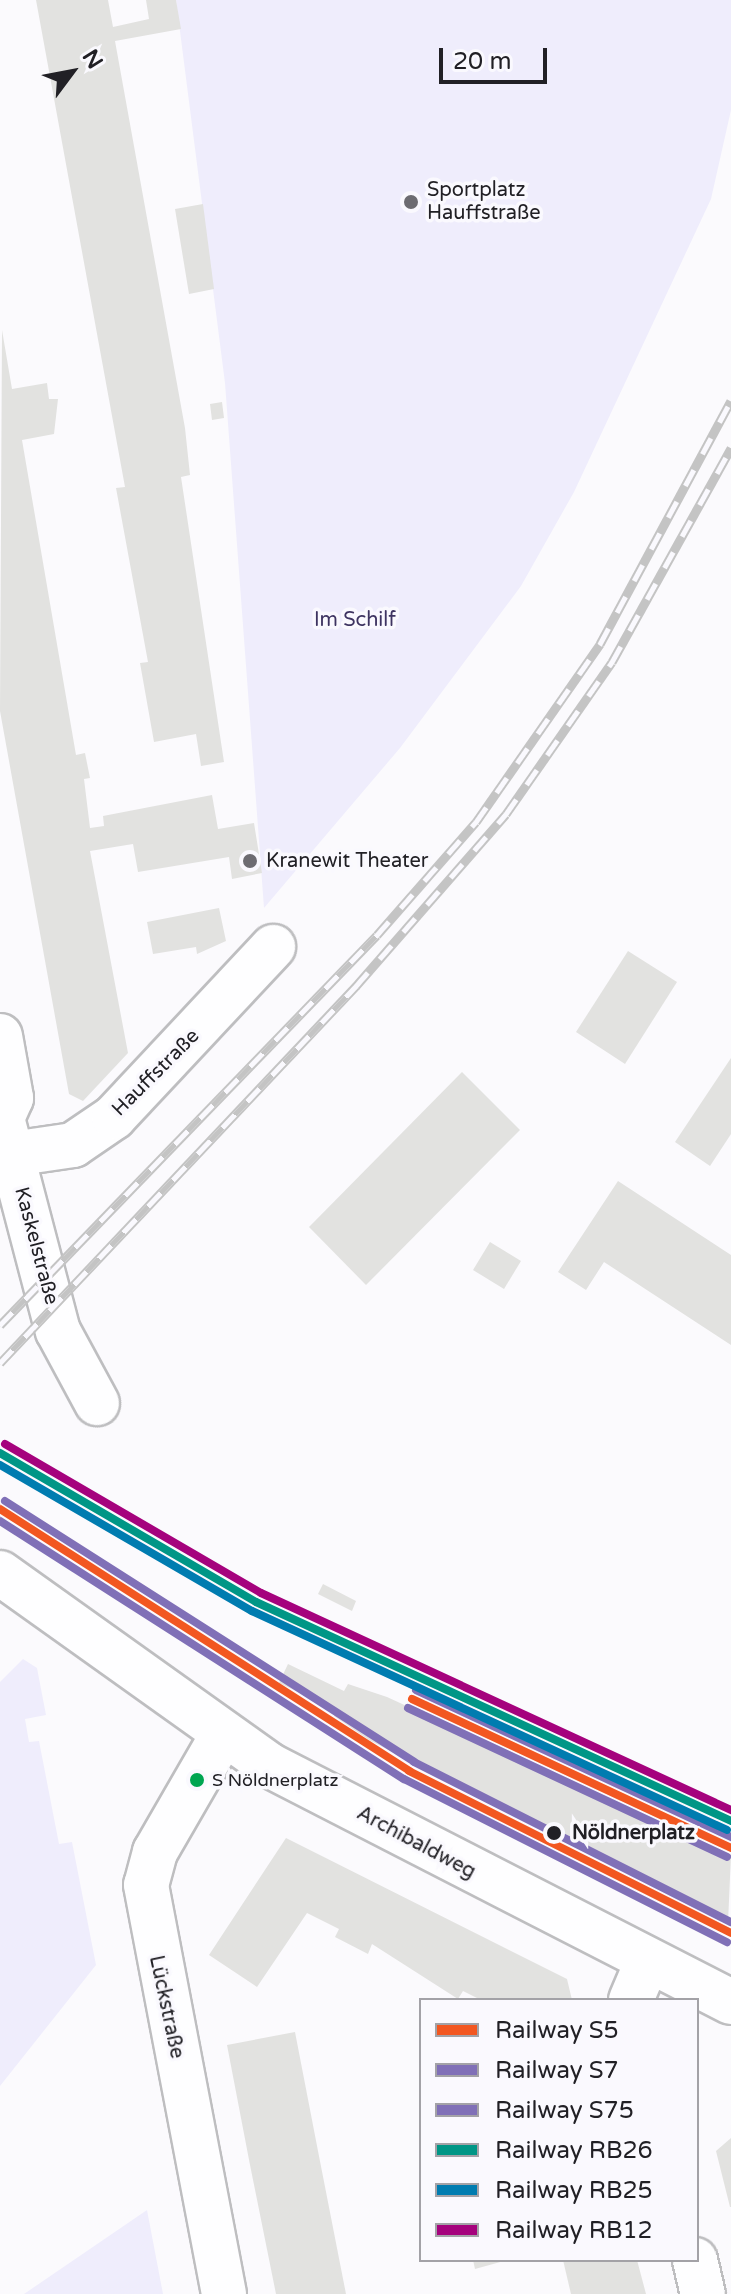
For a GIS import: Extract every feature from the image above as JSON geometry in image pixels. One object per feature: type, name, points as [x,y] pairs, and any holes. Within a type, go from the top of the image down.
[{"type":"street","name":"Hauffstraße","points":[[5,1131],[73,1145],[114,1117],[273,947]]},
{"type":"street","name":"Kaskelstraße","points":[[0,1036],[11,1098],[5,1131],[58,1331],[97,1403]]},
{"type":"street","name":"Archibaldweg","points":[[0,1573],[222,1736],[638,1982],[731,2002]]},
{"type":"street","name":"Lückstraße","points":[[222,1736],[155,1852],[146,1885],[224,2294]]},
{"type":"street","points":[[695,2262],[703,2294]]},
{"type":"green space","name":"Im Schilf","points":[[176,0],[731,0],[731,110],[711,199],[574,492],[521,586],[400,748],[264,908],[225,383]]},
{"type":"green space","points":[[23,1659],[37,1668],[46,1715],[25,1719],[29,1742],[39,1741],[59,1844],[72,1842],[96,1965],[0,2086],[0,1682]]},
{"type":"green space","points":[[147,2210],[163,2294],[24,2294]]},
{"type":"building","points":[[36,0],[108,0],[113,27],[149,19],[146,0],[176,0],[181,29],[115,41],[185,428],[190,475],[181,477],[224,762],[201,766],[196,734],[154,742],[140,663],[148,662],[116,488],[125,487]]},
{"type":"building","points":[[203,204],[214,289],[189,294],[175,209]]},
{"type":"building","points":[[2,330],[12,389],[47,383],[49,399],[58,399],[54,434],[22,440],[76,755],[85,753],[90,778],[84,779],[90,828],[104,826],[103,816],[212,795],[218,829],[254,823],[262,873],[232,879],[229,857],[138,872],[133,844],[90,851],[128,1053],[83,1101],[69,1094],[0,711]]},
{"type":"building","points":[[222,402],[224,418],[212,420],[210,404]]},
{"type":"building","points":[[219,908],[226,941],[197,954],[196,947],[153,954],[147,922]]},
{"type":"building","points":[[628,951],[677,982],[625,1064],[576,1032]]},
{"type":"building","points":[[731,1058],[731,1134],[710,1166],[675,1142]]},
{"type":"building","points":[[462,1072],[520,1130],[366,1285],[309,1227]]},
{"type":"building","points":[[618,1181],[731,1255],[731,1345],[604,1262],[586,1290],[558,1272]]},
{"type":"building","points":[[490,1242],[521,1261],[504,1289],[473,1270]]},
{"type":"building","points":[[323,1584],[356,1601],[352,1611],[318,1594]]},
{"type":"building","points":[[288,1664],[344,1691],[348,1684],[387,1697],[731,1855],[728,1923],[369,1740],[334,1716],[336,1710],[279,1683]]},
{"type":"building","points":[[286,1838],[567,1979],[572,1998],[477,1998],[463,1991],[456,1998],[372,1944],[368,1954],[335,1937],[339,1929],[307,1913],[257,1987],[209,1955]]},
{"type":"building","points":[[295,2032],[346,2294],[276,2294],[250,2165],[227,2045]]},
{"type":"building","points":[[731,2138],[731,2207],[730,2207],[716,2151]]},
{"type":"building","points":[[473,2262],[500,2262],[475,2269]]},
{"type":"building","points":[[563,2262],[638,2262],[646,2294],[571,2294]]},
{"type":"railway","points":[[0,1325],[377,935],[476,822],[600,644],[731,401]]},
{"type":"railway","points":[[0,1363],[356,986],[506,814],[612,662],[731,448]]},
{"type":"rail line","name":"RB12","points":[[5,1444],[261,1593],[731,1810]]},
{"type":"rail line","name":"RB26","points":[[0,1453],[256,1602],[731,1821]]},
{"type":"rail line","name":"RB25","points":[[0,1465],[252,1611],[727,1830]]},
{"type":"rail line","name":"S75","points":[[5,1501],[414,1762],[731,1922]]},
{"type":"rail line","name":"S5","points":[[0,1509],[409,1771],[731,1933]]},
{"type":"rail line","name":"S7","points":[[0,1521],[404,1779],[727,1942]]},
{"type":"rail line","name":"S75","points":[[416,1690],[731,1837]]},
{"type":"rail line","name":"S5","points":[[412,1699],[731,1848]]},
{"type":"rail line","name":"S7","points":[[408,1708],[727,1857]]},
{"type":"place","name":"Sportplatz Hauffstraße","points":[[411,202]]},
{"type":"place","name":"Kranewit Theater","points":[[250,861]]},
{"type":"place","name":"S Nöldnerplatz","points":[[197,1780]]},
{"type":"place","name":"Nöldnerplatz","points":[[554,1833]]}]
